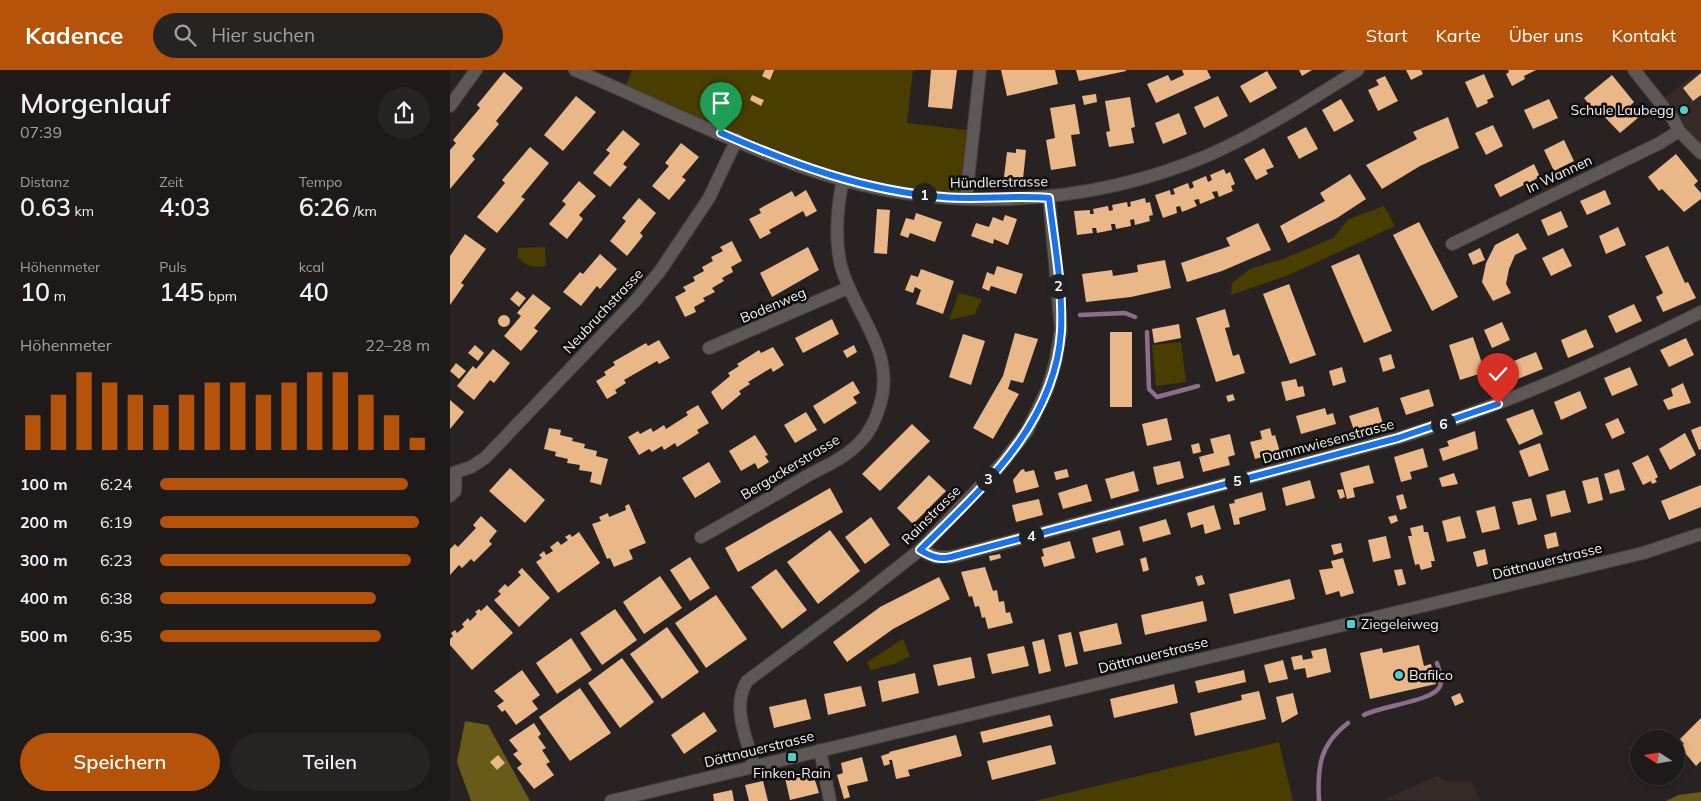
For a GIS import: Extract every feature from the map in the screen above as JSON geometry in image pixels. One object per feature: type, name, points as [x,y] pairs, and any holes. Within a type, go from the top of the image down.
[{"type":"street","points":[[450,106],[476,70]]},
{"type":"street","name":"Hündlerstrasse","points":[[575,70],[800,165],[843,179],[907,193],[966,199],[1049,198],[1145,177],[1208,155],[1286,114],[1358,70]]},
{"type":"street","points":[[966,199],[980,70]]},
{"type":"street","points":[[1634,70],[1679,130],[1701,153]]},
{"type":"street","name":"In Wannen","points":[[1452,244],[1660,143],[1679,130]]},
{"type":"street","name":"Neubruchstrasse","points":[[450,496],[455,491],[453,473],[478,462],[491,452],[638,299],[693,224],[716,184],[737,140]]},
{"type":"street","name":"Bergackerstrasse","points":[[701,537],[838,459],[861,441],[876,417],[884,394],[885,375],[880,351],[848,288],[839,255],[836,233],[843,179]]},
{"type":"street","name":"Rainstrasse","points":[[754,766],[740,711],[741,695],[748,681],[920,550],[1014,449],[1034,421],[1055,364],[1061,330],[1049,198]]},
{"type":"street","name":"Bodenweg","points":[[709,348],[848,288]]},
{"type":"street","name":"Dammwiesenstrasse","points":[[920,550],[936,557],[951,557],[1398,438],[1460,418],[1552,382],[1701,312]]},
{"type":"street","name":"Dättnauerstrasse","points":[[611,801],[1644,553],[1701,534]]},
{"type":"street","points":[[820,750],[830,801]]},
{"type":"shaded area","points":[[632,70],[913,70],[907,123],[974,131],[966,199],[857,183],[624,90]]},
{"type":"shaded area","name":"Schule Laubegg","points":[[1701,70],[1701,153],[1660,102]]},
{"type":"shaded area","points":[[1384,206],[1395,226],[1289,275],[1231,295],[1232,283],[1250,269],[1283,259],[1333,238],[1349,219]]},
{"type":"shaded area","points":[[545,247],[546,266],[531,266],[518,258],[518,248]]},
{"type":"shaded area","points":[[959,293],[982,299],[975,314],[949,320]]},
{"type":"shaded area","points":[[1181,342],[1186,382],[1156,386],[1152,345]]},
{"type":"shaded area","points":[[903,639],[910,656],[897,663],[870,670],[867,662]]},
{"type":"shaded area","points":[[465,721],[488,725],[530,801],[471,801],[457,762]]},
{"type":"shaded area","points":[[1279,742],[1293,801],[1035,801]]},
{"type":"shaded area","points":[[1437,776],[1445,781],[1472,782],[1480,801],[1383,800]]},
{"type":"shaded area","points":[[1701,792],[1701,801],[1666,801],[1679,795]]},
{"type":"building","points":[[765,70],[774,70],[770,80],[762,76]]},
{"type":"building","points":[[931,70],[957,70],[952,109],[928,107]]},
{"type":"building","points":[[1001,70],[1055,70],[1058,84],[1007,96]]},
{"type":"building","points":[[1076,70],[1126,70],[1126,71],[1079,81]]},
{"type":"building","points":[[1182,70],[1207,70],[1211,78],[1156,103],[1147,84],[1168,75],[1171,81],[1184,75]]},
{"type":"building","points":[[1299,70],[1312,70],[1302,76]]},
{"type":"building","points":[[1406,70],[1421,70],[1423,74],[1411,80]]},
{"type":"building","points":[[1508,70],[1536,70],[1524,76],[1525,79],[1512,86],[1506,74],[1509,72]]},
{"type":"building","points":[[1267,71],[1277,88],[1250,103],[1240,86]]},
{"type":"building","points":[[504,72],[523,88],[496,121],[499,124],[472,156],[475,159],[450,189],[450,150],[456,143],[453,140],[480,108],[477,105]]},
{"type":"building","points":[[1701,73],[1701,95],[1693,101],[1683,88]]},
{"type":"building","points":[[1484,74],[1494,97],[1487,100],[1488,103],[1477,108],[1465,82]]},
{"type":"building","points":[[1612,75],[1634,102],[1630,106],[1639,117],[1620,133],[1598,110],[1595,112],[1584,98]]},
{"type":"building","points":[[1385,76],[1398,101],[1378,111],[1368,90],[1379,85],[1376,80]]},
{"type":"building","points":[[1096,94],[1097,102],[1084,105],[1082,96]]},
{"type":"building","points":[[752,95],[764,100],[761,106],[750,100]]},
{"type":"building","points":[[576,96],[596,112],[563,151],[544,135]]},
{"type":"building","points":[[1218,96],[1228,116],[1204,128],[1194,107]]},
{"type":"building","points":[[1130,97],[1135,127],[1131,128],[1134,143],[1109,147],[1106,132],[1110,131],[1105,101]]},
{"type":"building","points":[[1341,99],[1354,121],[1334,132],[1322,110]]},
{"type":"building","points":[[1549,99],[1558,118],[1533,129],[1524,110]]},
{"type":"building","points":[[1075,104],[1080,134],[1071,135],[1076,166],[1051,170],[1046,140],[1055,138],[1050,108]]},
{"type":"building","points":[[1179,113],[1187,134],[1163,144],[1155,123]]},
{"type":"building","points":[[1448,117],[1459,148],[1420,166],[1382,189],[1366,165],[1417,139],[1413,132]]},
{"type":"building","points":[[1493,125],[1503,146],[1486,155],[1475,133]]},
{"type":"building","points":[[1306,127],[1318,149],[1299,159],[1287,137]]},
{"type":"building","points":[[623,130],[640,144],[623,164],[627,167],[610,187],[593,173],[610,153],[606,150]]},
{"type":"building","points":[[1564,140],[1574,161],[1554,171],[1544,150]]},
{"type":"building","points":[[681,143],[699,157],[682,177],[686,180],[669,200],[652,186],[669,166],[665,163]]},
{"type":"building","points":[[530,147],[549,163],[521,197],[525,199],[497,233],[477,217],[505,183],[502,180]]},
{"type":"building","points":[[1264,148],[1274,167],[1266,170],[1268,174],[1256,180],[1244,159]]},
{"type":"building","points":[[1016,149],[1026,150],[1023,179],[1004,177],[1007,152],[1016,153]]},
{"type":"building","points":[[1676,154],[1698,181],[1694,185],[1701,193],[1701,199],[1684,212],[1662,189],[1659,191],[1648,177]]},
{"type":"building","points":[[1534,164],[1540,177],[1500,197],[1494,185]]},
{"type":"building","points":[[1224,169],[1226,174],[1230,172],[1235,184],[1231,186],[1233,191],[1219,197],[1217,191],[1212,192],[1215,198],[1200,204],[1199,199],[1194,200],[1197,206],[1182,212],[1180,206],[1176,207],[1177,213],[1163,218],[1155,195],[1170,190],[1171,195],[1175,194],[1173,189],[1188,183],[1190,189],[1194,187],[1192,182],[1206,176],[1208,182],[1212,180],[1210,175]]},
{"type":"building","points":[[1350,174],[1366,199],[1337,218],[1288,243],[1280,226],[1325,201],[1320,193]]},
{"type":"building","points":[[579,181],[596,196],[579,215],[583,219],[567,239],[549,224],[566,204],[562,201]]},
{"type":"building","points":[[806,190],[817,211],[806,217],[803,211],[769,230],[771,233],[760,239],[749,219],[761,213],[759,209],[792,191],[795,197]]},
{"type":"building","points":[[1605,190],[1611,204],[1587,215],[1580,201]]},
{"type":"building","points":[[639,198],[656,213],[640,233],[643,236],[627,256],[610,241],[626,221],[622,218]]},
{"type":"building","points":[[1145,198],[1146,203],[1150,202],[1153,215],[1149,216],[1150,221],[1135,225],[1134,219],[1130,220],[1131,226],[1116,229],[1115,224],[1111,224],[1112,230],[1097,233],[1096,228],[1092,228],[1093,233],[1077,235],[1074,211],[1090,210],[1090,214],[1094,214],[1093,209],[1108,206],[1109,211],[1113,210],[1112,205],[1127,202],[1128,207],[1131,206],[1130,202]]},
{"type":"building","points":[[877,209],[890,210],[887,254],[874,253]]},
{"type":"building","points":[[1561,211],[1568,227],[1548,236],[1541,220]]},
{"type":"building","points":[[916,213],[942,222],[935,242],[910,233],[908,238],[900,235],[906,218],[914,220]]},
{"type":"building","points":[[1005,215],[1017,219],[1008,245],[994,239],[993,244],[971,236],[976,223],[989,227],[993,217],[1003,221]]},
{"type":"building","points":[[1419,222],[1458,297],[1432,311],[1393,235]]},
{"type":"building","points":[[1258,223],[1271,250],[1222,271],[1187,282],[1181,263],[1230,246],[1226,238]]},
{"type":"building","points":[[1618,227],[1626,245],[1606,254],[1599,236]]},
{"type":"building","points":[[1518,233],[1527,249],[1515,255],[1509,269],[1506,284],[1511,293],[1493,301],[1482,282],[1486,263],[1495,245]]},
{"type":"building","points":[[465,234],[486,249],[461,283],[464,285],[450,305],[450,256]]},
{"type":"building","points":[[732,241],[742,261],[731,267],[733,272],[722,278],[724,281],[712,288],[715,292],[703,298],[705,301],[694,307],[696,312],[685,317],[675,297],[686,291],[683,287],[695,281],[693,277],[704,271],[702,267],[713,261],[711,257],[723,251],[720,247]]},
{"type":"building","points":[[1668,246],[1685,283],[1688,282],[1696,298],[1663,312],[1656,297],[1663,293],[1645,256]]},
{"type":"building","points":[[808,247],[819,270],[772,297],[760,273]]},
{"type":"building","points":[[1480,248],[1485,260],[1473,265],[1468,254]]},
{"type":"building","points":[[1563,248],[1572,266],[1551,276],[1542,258]]},
{"type":"building","points":[[600,254],[617,269],[600,289],[597,286],[581,306],[563,292],[580,272],[583,274]]},
{"type":"building","points":[[1359,254],[1392,331],[1364,343],[1331,266]]},
{"type":"building","points":[[1165,260],[1171,288],[1131,297],[1086,302],[1082,274],[1112,270],[1113,276],[1138,272],[1137,265]]},
{"type":"building","points":[[997,266],[1023,274],[1016,294],[991,286],[989,291],[982,288],[987,272],[994,275]]},
{"type":"building","points":[[921,269],[954,281],[943,314],[916,304],[921,290],[915,287],[913,293],[905,290],[911,275],[918,277]]},
{"type":"building","points":[[1289,284],[1316,355],[1290,364],[1263,294]]},
{"type":"building","points":[[517,291],[526,298],[519,307],[510,299]]},
{"type":"building","points":[[533,294],[551,308],[534,328],[538,331],[521,351],[504,336],[521,316],[517,313]]},
{"type":"building","points":[[1634,304],[1642,321],[1616,333],[1608,316]]},
{"type":"building","points":[[1225,309],[1230,327],[1225,328],[1233,356],[1239,354],[1245,373],[1216,382],[1196,318]]},
{"type":"building","points":[[502,315],[506,315],[510,321],[506,327],[502,327],[498,323],[498,319]]},
{"type":"building","points":[[832,319],[839,334],[803,353],[795,338]]},
{"type":"building","points":[[1502,322],[1510,340],[1492,348],[1484,330]]},
{"type":"building","points":[[1179,324],[1181,338],[1154,343],[1152,329]]},
{"type":"building","points":[[1586,329],[1594,347],[1568,358],[1561,340]]},
{"type":"building","points":[[1110,332],[1132,332],[1132,407],[1110,407]]},
{"type":"building","points":[[1015,333],[1038,339],[1023,383],[1011,380],[1008,389],[1019,394],[993,439],[973,428],[1003,376]]},
{"type":"building","points":[[963,334],[985,341],[971,385],[949,377]]},
{"type":"building","points":[[1473,337],[1485,372],[1460,380],[1449,345]]},
{"type":"building","points":[[1686,338],[1694,355],[1669,367],[1660,350]]},
{"type":"building","points":[[659,340],[670,358],[659,364],[657,361],[624,380],[626,383],[615,390],[617,393],[607,399],[596,381],[606,375],[604,372],[615,365],[613,362],[646,343],[648,346]]},
{"type":"building","points":[[475,345],[484,353],[478,361],[468,353]]},
{"type":"building","points":[[854,345],[857,352],[847,358],[843,351]]},
{"type":"building","points":[[773,347],[784,365],[773,372],[771,368],[748,382],[750,384],[739,391],[741,394],[722,410],[711,392],[730,376],[728,373],[739,366],[737,364],[759,350],[761,353]]},
{"type":"building","points":[[493,349],[510,363],[494,383],[490,380],[474,400],[457,386],[473,366],[476,369]]},
{"type":"building","points":[[1536,352],[1543,369],[1515,380],[1509,363]]},
{"type":"building","points":[[1391,354],[1395,368],[1383,372],[1379,358]]},
{"type":"building","points":[[456,363],[466,371],[459,379],[450,371]]},
{"type":"building","points":[[1342,367],[1346,382],[1333,386],[1329,371]]},
{"type":"building","points":[[1630,367],[1638,385],[1612,396],[1604,378]]},
{"type":"building","points":[[1296,379],[1298,387],[1303,386],[1305,396],[1286,401],[1281,382]]},
{"type":"building","points":[[853,381],[860,393],[853,397],[857,403],[824,424],[813,406]]},
{"type":"building","points":[[1683,383],[1691,403],[1668,410],[1663,400],[1673,396],[1671,389]]},
{"type":"building","points":[[1429,389],[1434,406],[1406,415],[1400,398]]},
{"type":"building","points":[[1580,391],[1587,408],[1561,420],[1554,402]]},
{"type":"building","points":[[1233,394],[1235,400],[1228,402],[1226,396]]},
{"type":"building","points":[[450,400],[464,412],[450,429]]},
{"type":"building","points":[[698,405],[709,423],[697,430],[699,433],[677,447],[675,443],[664,450],[662,446],[652,452],[649,449],[639,455],[628,437],[638,431],[640,434],[651,428],[653,432],[664,425],[666,429],[688,415],[686,412]]},
{"type":"building","points":[[1378,407],[1383,424],[1355,433],[1349,416]]},
{"type":"building","points":[[1325,408],[1327,415],[1333,413],[1336,424],[1301,434],[1296,416]]},
{"type":"building","points":[[1533,409],[1543,434],[1519,445],[1506,419]]},
{"type":"building","points":[[806,412],[817,430],[795,443],[784,425]]},
{"type":"building","points":[[1167,418],[1172,440],[1147,446],[1142,424]]},
{"type":"building","points":[[1618,418],[1625,433],[1612,439],[1605,424]]},
{"type":"building","points":[[912,424],[930,441],[880,491],[862,474]]},
{"type":"building","points":[[1701,426],[1701,449],[1699,450],[1691,430]]},
{"type":"building","points":[[549,428],[561,430],[560,435],[573,438],[572,441],[585,444],[584,448],[597,451],[596,456],[608,459],[601,485],[590,482],[592,472],[579,470],[580,465],[567,463],[568,459],[555,456],[556,452],[544,449]]},
{"type":"building","points":[[1270,428],[1272,436],[1275,435],[1280,452],[1255,459],[1250,442],[1262,439],[1260,431]]},
{"type":"building","points":[[1475,431],[1478,449],[1443,461],[1439,449],[1449,446],[1447,441]]},
{"type":"building","points":[[1685,433],[1696,455],[1670,470],[1659,449]]},
{"type":"building","points":[[1230,434],[1235,455],[1228,457],[1230,465],[1203,472],[1199,457],[1214,453],[1210,439]]},
{"type":"building","points":[[755,435],[768,455],[765,456],[769,462],[758,469],[755,463],[741,471],[729,451]]},
{"type":"building","points":[[1199,443],[1201,452],[1193,454],[1191,445]]},
{"type":"building","points":[[1540,443],[1549,470],[1529,477],[1519,451]]},
{"type":"building","points":[[1423,448],[1428,467],[1410,472],[1412,479],[1401,482],[1394,457]]},
{"type":"building","points":[[1648,455],[1658,477],[1655,479],[1657,482],[1652,484],[1651,481],[1643,485],[1632,463]]},
{"type":"building","points":[[1180,461],[1184,478],[1157,485],[1153,467]]},
{"type":"building","points":[[709,462],[721,482],[695,498],[682,478]]},
{"type":"building","points":[[1369,465],[1374,483],[1353,488],[1355,497],[1347,499],[1340,473]]},
{"type":"building","points":[[510,468],[545,500],[525,523],[489,491]]},
{"type":"building","points":[[1024,469],[1025,472],[1034,470],[1039,487],[1016,493],[1013,480]]},
{"type":"building","points":[[1067,469],[1069,477],[1056,480],[1054,472]]},
{"type":"building","points":[[1619,469],[1625,490],[1610,494],[1604,474]]},
{"type":"building","points":[[1134,471],[1139,491],[1111,499],[1105,479]]},
{"type":"building","points":[[1454,473],[1458,484],[1442,487],[1439,478]]},
{"type":"building","points":[[929,475],[946,491],[913,524],[897,508]]},
{"type":"building","points":[[1598,477],[1603,500],[1588,504],[1582,481]]},
{"type":"building","points":[[1310,480],[1315,498],[1286,506],[1282,488]]},
{"type":"building","points":[[1087,484],[1092,501],[1063,509],[1058,493]]},
{"type":"building","points":[[1701,485],[1701,507],[1669,520],[1661,501]]},
{"type":"building","points":[[830,488],[843,512],[738,572],[725,548]]},
{"type":"building","points":[[1343,489],[1345,497],[1340,499],[1337,490]]},
{"type":"building","points":[[1565,490],[1571,512],[1551,517],[1546,495]]},
{"type":"building","points":[[1262,492],[1266,510],[1239,518],[1240,524],[1234,525],[1229,504],[1235,503],[1234,500]]},
{"type":"building","points":[[1403,494],[1407,508],[1400,510],[1396,496]]},
{"type":"building","points":[[1531,498],[1537,520],[1518,525],[1512,502]]},
{"type":"building","points":[[1039,499],[1043,515],[1016,522],[1012,505]]},
{"type":"building","points":[[629,504],[646,543],[629,550],[633,559],[614,567],[610,558],[607,559],[592,524],[601,521],[599,517],[608,513],[609,517],[626,510],[625,506]]},
{"type":"building","points":[[1214,505],[1221,529],[1205,534],[1203,524],[1191,528],[1187,513]]},
{"type":"building","points":[[1495,506],[1500,529],[1482,533],[1476,511]]},
{"type":"building","points":[[1396,515],[1398,521],[1391,524],[1388,517]]},
{"type":"building","points":[[481,516],[497,531],[489,541],[492,544],[474,562],[471,559],[462,568],[459,565],[450,575],[450,549],[455,544],[458,547],[476,528],[473,525]]},
{"type":"building","points":[[1460,516],[1466,538],[1447,542],[1442,521]]},
{"type":"building","points":[[871,517],[890,545],[865,564],[845,537]]},
{"type":"building","points":[[1166,519],[1171,534],[1143,542],[1139,527]]},
{"type":"building","points":[[1423,525],[1424,532],[1428,532],[1435,561],[1431,561],[1432,567],[1421,570],[1419,564],[1415,565],[1408,536],[1412,536],[1410,528]]},
{"type":"building","points":[[830,530],[860,571],[818,604],[787,562]]},
{"type":"building","points":[[1120,530],[1124,545],[1096,553],[1092,538]]},
{"type":"building","points":[[579,532],[600,563],[558,593],[536,562],[542,558],[539,555],[544,551],[546,555],[553,551],[550,547],[558,541],[561,545],[568,540],[565,537],[570,534],[572,537]]},
{"type":"building","points":[[1556,532],[1559,546],[1547,549],[1544,535]]},
{"type":"building","points":[[1386,536],[1391,558],[1373,562],[1368,540]]},
{"type":"building","points":[[1070,541],[1075,558],[1044,567],[1041,557],[1044,556],[1042,549]]},
{"type":"building","points":[[1341,543],[1343,552],[1334,555],[1331,545]]},
{"type":"building","points":[[1485,549],[1488,564],[1477,567],[1473,552]]},
{"type":"building","points":[[1000,554],[1001,558],[990,561],[989,556]]},
{"type":"building","points":[[690,557],[710,588],[690,601],[670,570]]},
{"type":"building","points":[[1146,557],[1149,570],[1143,572],[1140,559]]},
{"type":"building","points":[[1343,558],[1354,593],[1341,597],[1339,591],[1326,595],[1319,570],[1333,568],[1331,561]]},
{"type":"building","points":[[985,567],[993,591],[997,590],[999,602],[1004,601],[1006,613],[1010,612],[1013,623],[988,629],[985,617],[982,618],[979,606],[975,607],[972,596],[969,597],[961,572]]},
{"type":"building","points":[[522,568],[550,598],[519,627],[494,600],[501,594],[498,591],[505,584],[508,587],[521,575],[518,572]]},
{"type":"building","points":[[776,569],[807,610],[782,629],[751,587]]},
{"type":"building","points":[[1402,569],[1406,584],[1398,586],[1394,570]]},
{"type":"building","points":[[1202,575],[1205,584],[1198,586],[1195,577]]},
{"type":"building","points":[[660,576],[682,608],[644,634],[623,602]]},
{"type":"building","points":[[939,577],[950,599],[893,629],[847,662],[833,642],[880,607]]},
{"type":"building","points":[[1290,579],[1295,599],[1234,614],[1229,594]]},
{"type":"building","points":[[716,595],[747,639],[706,668],[675,623]]},
{"type":"building","points":[[1203,601],[1207,621],[1145,635],[1141,615]]},
{"type":"building","points":[[487,605],[513,633],[472,670],[450,645],[450,639],[453,636],[451,633],[455,630],[457,633],[464,627],[462,624],[468,618],[470,621],[477,614],[475,612],[479,609],[481,611]]},
{"type":"building","points":[[615,609],[637,640],[602,665],[580,633]]},
{"type":"building","points":[[1117,623],[1122,644],[1084,652],[1079,632]]},
{"type":"building","points":[[667,627],[699,672],[662,699],[630,654]]},
{"type":"building","points":[[1071,632],[1078,664],[1065,667],[1058,635]]},
{"type":"building","points":[[571,638],[592,670],[557,694],[536,663]]},
{"type":"building","points":[[1044,639],[1051,671],[1039,674],[1032,642]]},
{"type":"building","name":"Bafilco","points":[[1419,645],[1424,666],[1431,664],[1436,684],[1370,699],[1360,653],[1382,648],[1383,653]]},
{"type":"building","points":[[1024,646],[1029,666],[992,674],[987,654]]},
{"type":"building","points":[[1326,648],[1331,672],[1307,678],[1305,668],[1294,670],[1291,657],[1302,655],[1303,660],[1313,658],[1311,651]]},
{"type":"building","points":[[971,657],[975,678],[938,686],[933,665]]},
{"type":"building","points":[[622,658],[654,702],[620,728],[588,683]]},
{"type":"building","points":[[1283,660],[1288,679],[1269,683],[1264,665]]},
{"type":"building","points":[[522,670],[540,695],[532,701],[538,709],[516,725],[505,710],[502,712],[497,706],[504,701],[494,691]]},
{"type":"building","points":[[1244,670],[1246,682],[1198,693],[1195,681]]},
{"type":"building","points":[[915,673],[919,693],[882,702],[878,681]]},
{"type":"building","points":[[1174,684],[1178,703],[1114,718],[1110,699]]},
{"type":"building","points":[[861,686],[866,706],[828,715],[824,694]]},
{"type":"building","points":[[580,688],[611,733],[570,761],[539,717]]},
{"type":"building","points":[[1259,691],[1266,719],[1195,736],[1190,713],[1242,700],[1241,695]]},
{"type":"building","points":[[1293,693],[1298,714],[1282,723],[1276,697]]},
{"type":"building","points":[[1460,693],[1464,702],[1455,706],[1451,697]]},
{"type":"building","points":[[806,699],[811,719],[774,728],[769,707]]},
{"type":"building","points":[[704,712],[717,731],[684,754],[671,735]]},
{"type":"building","points":[[1050,715],[1053,726],[983,743],[980,732]]},
{"type":"building","points":[[1701,718],[1701,761],[1696,766],[1685,753],[1685,734]]},
{"type":"building","points":[[534,723],[541,734],[538,737],[546,748],[542,750],[550,762],[546,764],[554,775],[534,789],[517,768],[522,764],[513,754],[518,751],[509,740]]},
{"type":"building","points":[[956,735],[962,756],[908,770],[910,776],[896,779],[892,760],[889,760],[890,764],[884,766],[881,756],[889,752]]},
{"type":"building","points":[[1051,745],[1056,764],[992,780],[987,761]]},
{"type":"building","points":[[498,755],[505,763],[497,770],[490,762]]},
{"type":"building","points":[[862,757],[868,781],[847,786],[850,797],[844,799],[837,775],[843,773],[841,763]]},
{"type":"building","points":[[806,772],[809,781],[815,780],[819,793],[790,800],[785,778]]},
{"type":"building","points":[[763,781],[768,801],[749,801],[745,785]]},
{"type":"building","points":[[732,790],[734,801],[714,801],[713,794]]},
{"type":"waterway","points":[[1080,315],[1125,313],[1135,317]]},
{"type":"waterway","points":[[1147,332],[1149,389],[1157,397],[1198,386]]},
{"type":"waterway","points":[[1364,715],[1428,696],[1436,691],[1440,686],[1441,680],[1437,663]]},
{"type":"waterway","points":[[1319,801],[1319,777],[1322,757],[1331,739],[1348,723]]},
{"type":"place","name":"Schule Laubegg","points":[[1684,110]]},
{"type":"place","name":"Ziegeleiweg","points":[[1351,624]]},
{"type":"place","name":"Bafilco","points":[[1399,675]]},
{"type":"place","name":"Finken-Rain","points":[[792,757]]},
{"type":"route","points":[[721,133],[824,174],[870,186],[941,197],[972,199],[1049,198],[1061,330],[1055,364],[1044,400],[1034,421],[1021,441],[967,502],[920,550],[930,556],[951,557],[1322,459],[1422,431],[1498,404]]}]
